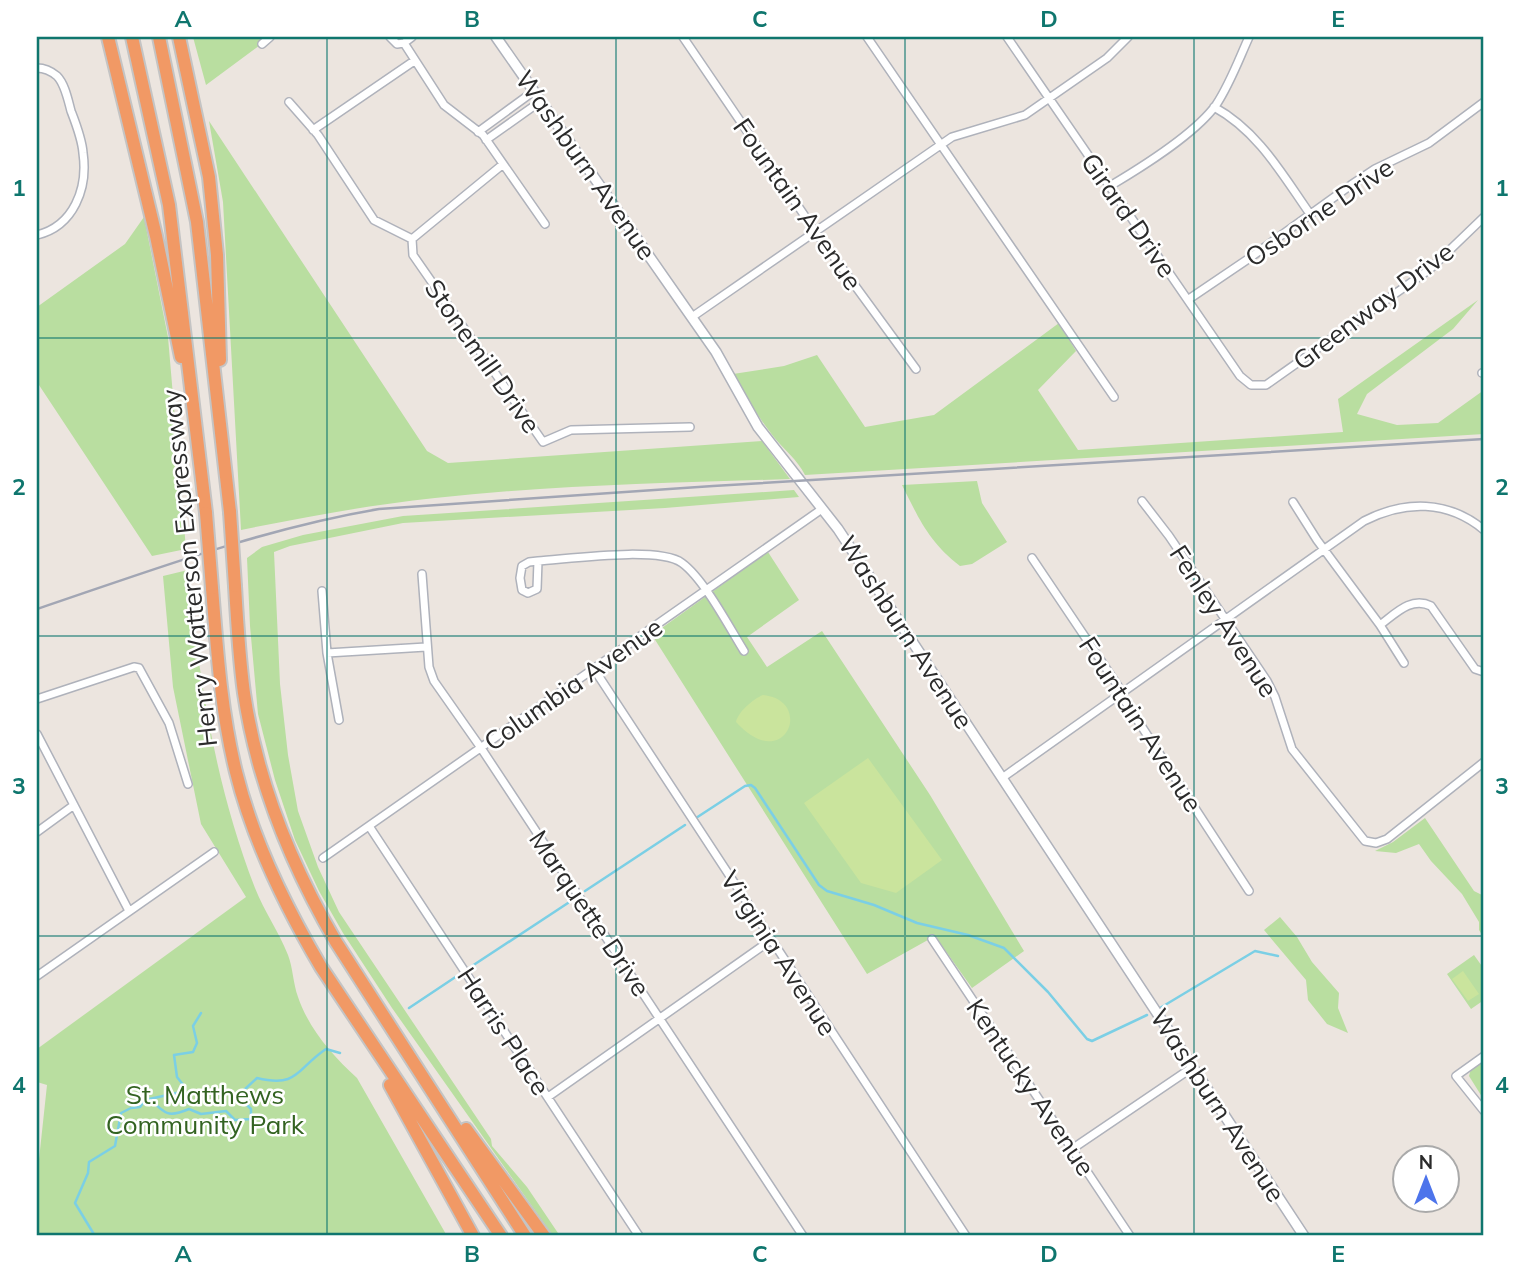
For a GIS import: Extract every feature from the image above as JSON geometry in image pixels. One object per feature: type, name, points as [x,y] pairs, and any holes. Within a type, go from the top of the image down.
[{"type":"highway","points":[[108,37],[156,236],[200,455]]},
{"type":"highway","name":"Henry Watterson Expressway","points":[[132,37],[169,205],[200,455],[223,706],[236,774],[267,863],[296,923],[357,1023],[501,1236]]},
{"type":"highway","name":"Henry Watterson Expressway","points":[[159,37],[197,222],[230,512],[241,672],[248,719],[262,778],[313,902],[525,1236]]},
{"type":"highway","points":[[179,37],[209,177],[217,255],[223,451]]},
{"type":"highway","points":[[388,1021],[544,1236]]},
{"type":"highway","points":[[357,1023],[473,1236]]},
{"type":"street","points":[[262,44],[270,37]]},
{"type":"street","points":[[390,37],[397,44],[412,37]]},
{"type":"street","name":"Washburn Avenue","points":[[496,37],[716,352],[758,427],[846,540],[1304,1236]]},
{"type":"street","name":"Fountain Avenue","points":[[683,37],[815,231],[916,369]]},
{"type":"street","points":[[867,37],[1114,397]]},
{"type":"street","name":"Girard Drive","points":[[1007,37],[1240,376],[1245,382],[1257,387]]},
{"type":"street","points":[[692,317],[942,145],[965,132],[1025,115],[1107,58],[1128,37]]},
{"type":"street","points":[[1110,186],[1183,137],[1205,118],[1214,107],[1249,37]]},
{"type":"street","points":[[404,43],[444,105],[486,140],[545,224]]},
{"type":"street","points":[[313,130],[414,61]]},
{"type":"street","points":[[37,68],[51,72],[62,83],[80,139],[84,166],[80,193],[68,217],[52,230],[37,235]]},
{"type":"street","points":[[478,132],[534,91]]},
{"type":"street","points":[[486,140],[541,101]]},
{"type":"street","points":[[289,102],[313,130],[374,220],[412,239],[502,165]]},
{"type":"street","name":"Osborne Drive","points":[[1189,299],[1376,169],[1429,143],[1484,102]]},
{"type":"street","points":[[1214,107],[1241,123],[1256,139],[1310,214]]},
{"type":"street","name":"Greenway Drive","points":[[1257,387],[1266,385],[1304,361],[1430,269],[1484,217]]},
{"type":"street","name":"Stonemill Drive","points":[[412,239],[413,255],[543,442],[571,430],[690,427]]},
{"type":"street","name":"Fenley Avenue","points":[[1142,501],[1272,690],[1292,749],[1359,835],[1371,843],[1382,842],[1484,762]]},
{"type":"street","points":[[1293,502],[1404,663]]},
{"type":"street","points":[[1002,778],[1324,549],[1381,512],[1424,505],[1448,510],[1473,521],[1484,530]]},
{"type":"street","name":"Columbia Avenue","points":[[323,858],[822,509]]},
{"type":"street","points":[[538,561],[537,589],[528,593],[521,585],[520,569],[524,563],[538,561],[640,555],[668,556],[685,566],[706,591],[744,651]]},
{"type":"street","name":"Fountain Avenue","points":[[1032,558],[1118,685],[1249,891]]},
{"type":"street","name":"Marquette Drive","points":[[422,574],[426,647],[429,667],[435,681],[803,1236]]},
{"type":"street","points":[[322,591],[327,653],[339,720]]},
{"type":"street","points":[[1380,625],[1409,604],[1426,603],[1431,606],[1475,669],[1484,672]]},
{"type":"street","points":[[327,653],[426,647]]},
{"type":"street","points":[[37,699],[104,676],[139,668],[169,723],[188,784]]},
{"type":"street","name":"Virginia Avenue","points":[[594,669],[966,1236]]},
{"type":"street","points":[[37,734],[129,911]]},
{"type":"street","points":[[37,832],[74,805]]},
{"type":"street","name":"Harris Place","points":[[369,826],[639,1236]]},
{"type":"street","points":[[37,976],[214,852]]},
{"type":"street","name":"Kentucky Avenue","points":[[932,939],[1130,1236]]},
{"type":"street","points":[[548,1097],[771,940]]},
{"type":"street","points":[[1484,1056],[1456,1076],[1484,1111]]},
{"type":"street","points":[[1072,1149],[1193,1067]]},
{"type":"green space","points":[[193,37],[271,37],[206,85]]},
{"type":"green space","points":[[209,121],[427,451],[448,463],[762,441],[790,479],[612,485],[479,494],[361,508],[241,530],[223,202]]},
{"type":"green space","points":[[144,217],[168,337],[186,549],[152,556],[37,382],[37,307],[125,244]]},
{"type":"green space","points":[[1478,300],[1453,329],[1367,394],[1357,414],[1397,425],[1438,423],[1484,390],[1484,434],[805,475],[762,421],[733,374],[784,366],[817,355],[865,427],[934,415],[1059,323],[1076,351],[1038,390],[1078,450],[1343,432],[1338,399]]},
{"type":"green space","points":[[977,481],[982,503],[1007,542],[972,564],[960,566],[933,539],[902,485]]},
{"type":"green space","points":[[794,490],[799,497],[665,508],[403,523],[290,546],[274,552],[280,684],[288,755],[298,811],[318,867],[339,912],[491,1139],[492,1146],[527,1187],[560,1236],[553,1236],[392,1008],[343,933],[295,840],[275,780],[258,714],[247,558],[262,547],[303,535],[403,516]]},
{"type":"green space","points":[[768,552],[799,600],[747,637],[767,667],[822,631],[930,795],[1024,951],[972,988],[935,936],[867,974],[652,635]]},
{"type":"green space","name":"St. Matthews Community Park","points":[[188,570],[203,691],[219,771],[255,888],[288,955],[296,992],[308,1020],[330,1051],[357,1078],[447,1236],[37,1236],[37,1178],[47,1085],[37,1082],[37,1049],[246,897],[201,824],[173,687],[163,576]]},
{"type":"green space","points":[[763,695],[779,700],[788,709],[790,720],[787,731],[780,739],[768,741],[753,737],[736,722],[746,706]]},
{"type":"green space","points":[[868,758],[942,860],[896,893],[861,883],[804,803]]},
{"type":"green space","points":[[1425,818],[1474,891],[1484,896],[1484,938],[1479,930],[1479,922],[1462,894],[1419,844],[1396,853],[1375,851],[1393,842]]},
{"type":"green space","points":[[1280,917],[1297,937],[1312,962],[1339,993],[1338,1008],[1348,1033],[1327,1024],[1308,1000],[1306,980],[1264,930]]},
{"type":"green space","points":[[1474,955],[1484,969],[1484,1000],[1471,1009],[1447,974]]},
{"type":"green space","points":[[1463,971],[1479,994],[1468,1001],[1452,979]]},
{"type":"green space","points":[[1484,1060],[1484,1100],[1469,1076],[1471,1069]]},
{"type":"waterway","points":[[696,818],[745,786],[751,785],[819,885],[827,891],[874,905],[917,923],[968,935],[1004,948],[1048,992],[1087,1039],[1092,1041],[1147,1015]]},
{"type":"waterway","points":[[585,891],[685,825]]},
{"type":"waterway","points":[[469,968],[571,901]]},
{"type":"waterway","points":[[1160,1008],[1255,951],[1278,956]]},
{"type":"waterway","points":[[409,1008],[460,974]]},
{"type":"waterway","points":[[95,1236],[75,1203],[88,1173],[89,1162],[115,1146],[121,1113],[140,1107],[145,1100],[181,1092],[184,1086],[177,1077],[174,1055],[193,1052],[197,1043],[193,1026],[201,1013]]},
{"type":"waterway","points":[[150,1099],[171,1114],[189,1109],[201,1114],[226,1111],[235,1120],[251,1119],[251,1109],[242,1100],[244,1090],[257,1078],[289,1078],[326,1049],[340,1053]]},
{"type":"railway","points":[[37,609],[249,539],[379,509],[1484,439]]}]
